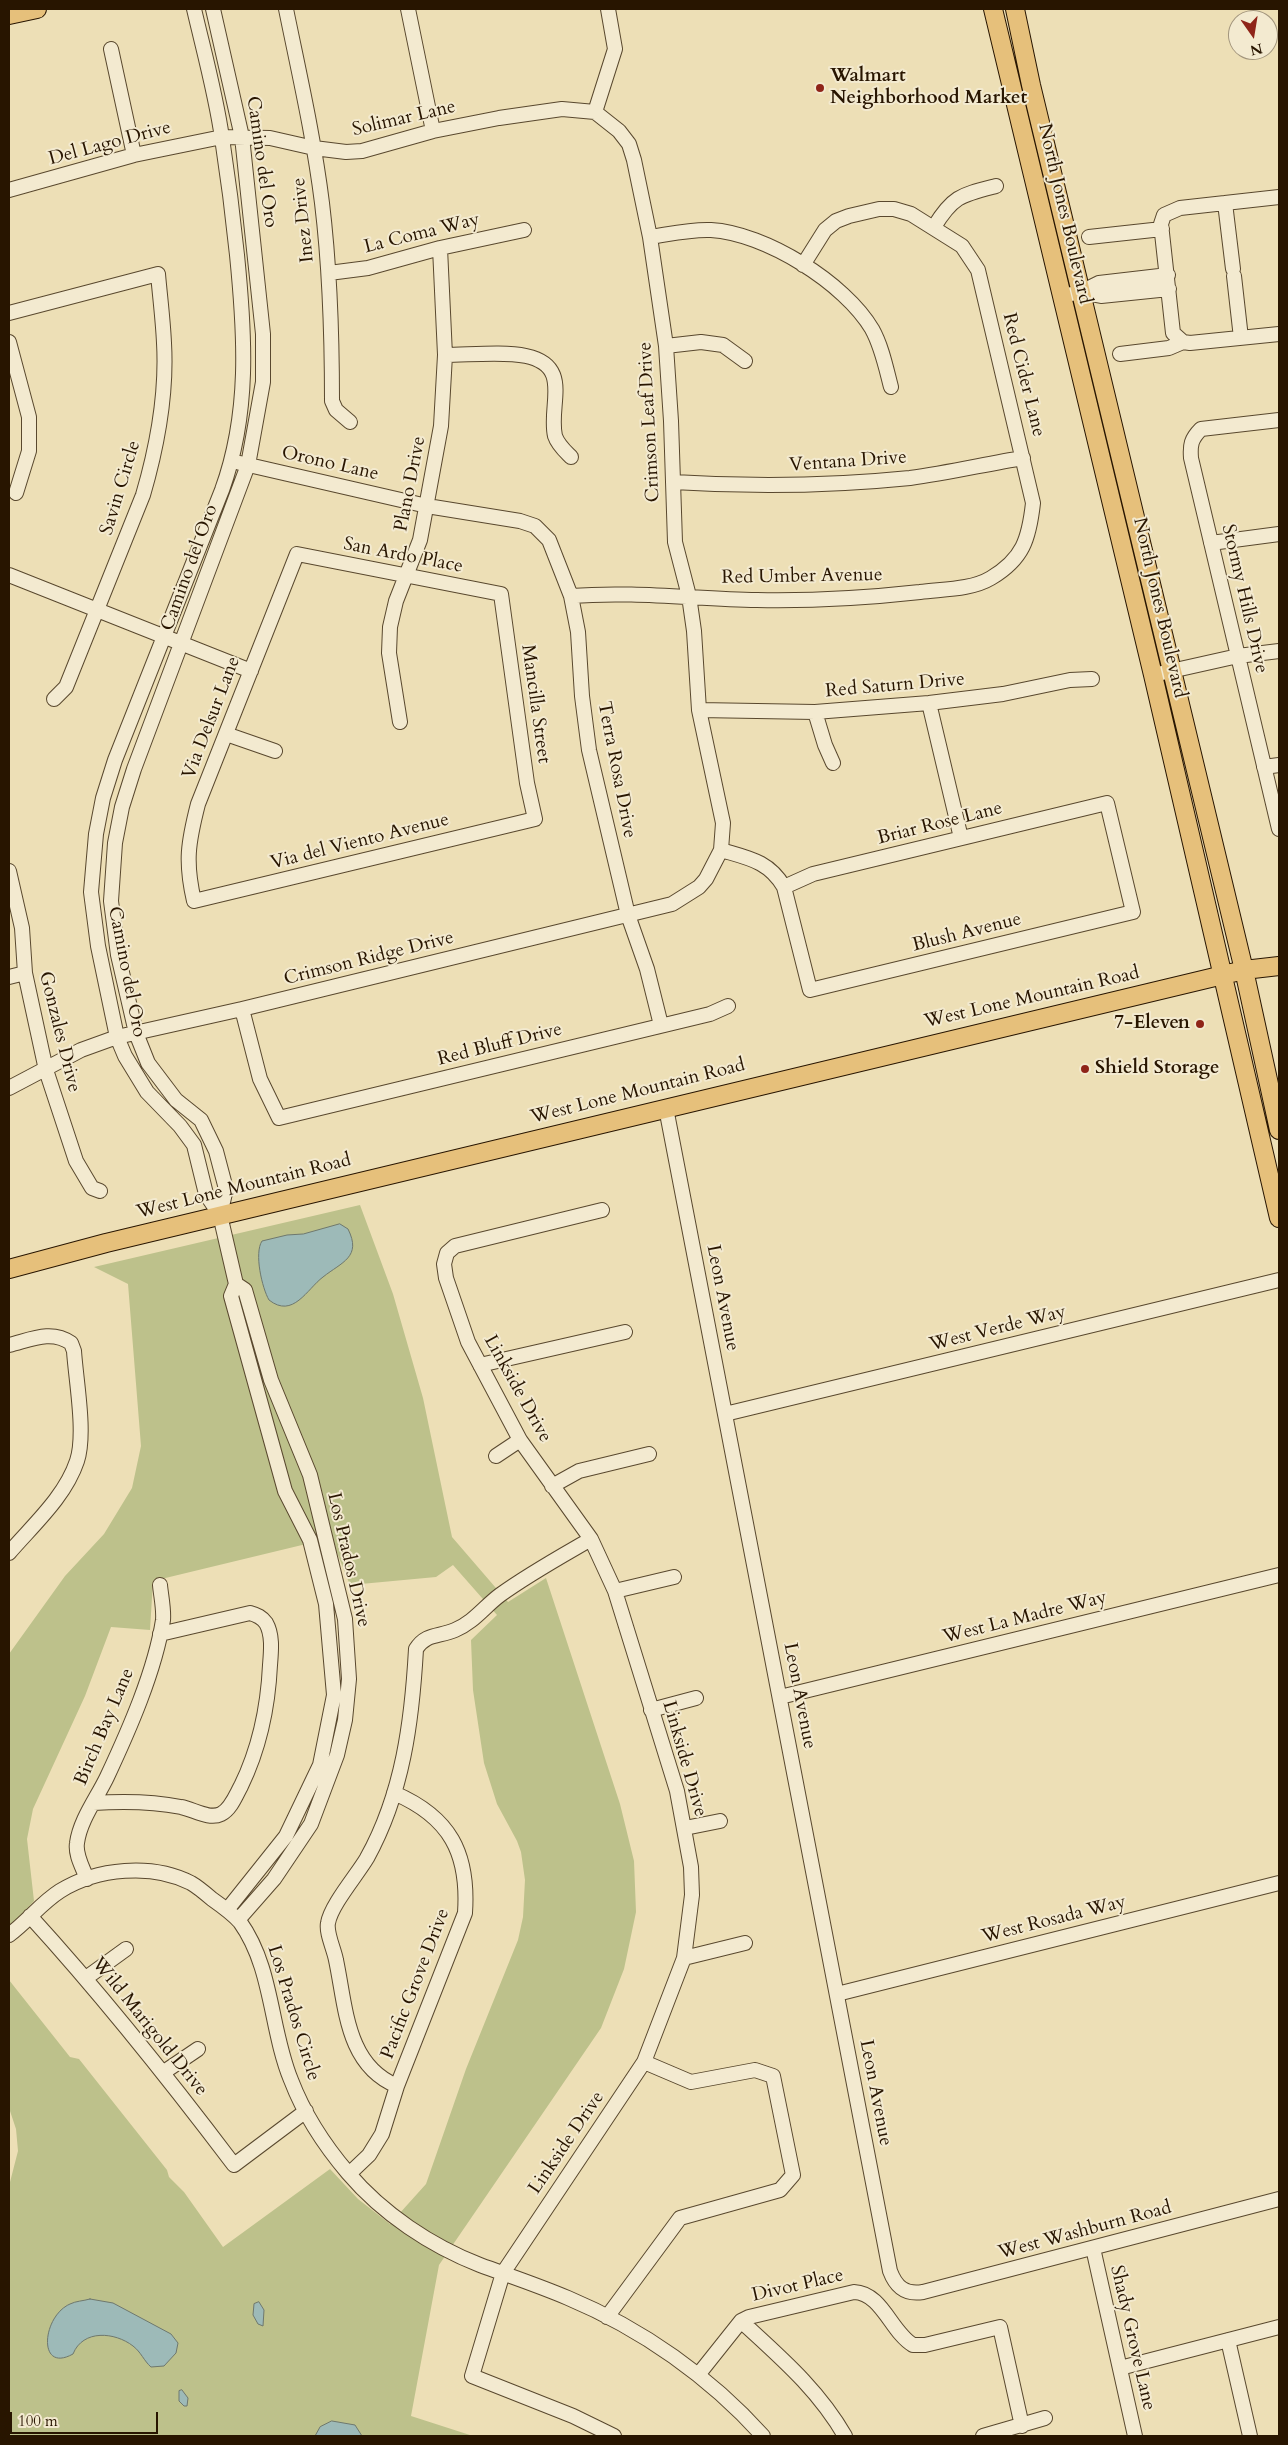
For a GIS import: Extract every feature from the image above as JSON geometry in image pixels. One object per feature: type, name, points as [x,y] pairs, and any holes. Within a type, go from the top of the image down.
[{"type":"main road","points":[[9,15],[37,9]]},
{"type":"main road","name":"North Jones Boulevard","points":[[993,9],[1224,975],[1279,1218]]},
{"type":"main road","name":"North Jones Boulevard","points":[[1015,9],[1031,85],[1244,970],[1279,1130]]},
{"type":"main road","points":[[1012,89],[1031,85]]},
{"type":"main road","name":"West Lone Mountain Road","points":[[9,1269],[220,1215],[1244,970],[1279,966]]},
{"type":"street","name":"Camino del Oro","points":[[194,9],[222,136],[244,325],[241,420],[233,461],[166,637],[115,760],[103,798],[96,834],[92,892],[98,946],[117,1037],[125,1056],[147,1092],[194,1145],[206,1194],[220,1215]]},
{"type":"street","name":"Camino del Oro","points":[[213,9],[242,137],[263,334],[263,382],[248,465],[183,644],[134,769],[122,808],[115,843],[111,901],[118,955],[136,1033],[148,1063],[176,1100],[201,1120],[216,1151],[226,1189],[220,1215]]},
{"type":"street","name":"Inez Drive","points":[[286,9],[314,148],[332,320],[332,401],[336,410],[350,422]]},
{"type":"street","points":[[408,9],[433,131]]},
{"type":"street","points":[[595,112],[615,49],[608,9]]},
{"type":"street","points":[[111,49],[134,155]]},
{"type":"street","name":"Solimar Lane","points":[[222,136],[270,138],[314,148],[346,152],[362,150],[433,131],[499,118],[562,109],[595,112]]},
{"type":"street","name":"Crimson Leaf Drive","points":[[595,112],[619,131],[629,144],[650,237],[666,346],[675,542],[689,596],[699,710],[723,823],[721,850]]},
{"type":"street","name":"Del Lago Drive","points":[[9,190],[134,155],[222,136]]},
{"type":"street","points":[[934,227],[946,208],[956,199],[996,186]]},
{"type":"street","points":[[1183,342],[1173,333],[1162,220],[1168,212],[1180,208],[1279,197]]},
{"type":"street","points":[[1226,203],[1241,338]]},
{"type":"street","name":"Red Cider Lane","points":[[803,265],[825,230],[849,216],[878,209],[894,209],[911,214],[962,246],[978,270],[1024,458],[1033,503],[1030,532],[1022,550]]},
{"type":"street","points":[[1089,237],[1162,229]]},
{"type":"street","name":"La Coma Way","points":[[328,273],[368,268],[440,248],[524,230]]},
{"type":"street","points":[[650,237],[694,230],[713,230],[763,242],[803,265],[839,289],[851,301],[872,329],[880,345],[891,387]]},
{"type":"street","name":"Plano Drive","points":[[400,722],[389,653],[390,627],[396,601],[420,540],[441,426],[445,355],[440,248]]},
{"type":"street","name":"Savin Circle","points":[[9,313],[158,274],[164,345],[161,414],[151,466],[143,495],[66,687],[54,699]]},
{"type":"street","points":[[1062,296],[1081,292],[1101,296],[1168,282]]},
{"type":"street","points":[[1120,354],[1169,348],[1183,342],[1279,334]]},
{"type":"street","points":[[9,342],[29,417],[29,451],[16,494]]},
{"type":"street","points":[[666,346],[702,342],[723,345],[744,361]]},
{"type":"street","points":[[445,355],[523,355],[536,358],[547,366],[554,377],[556,391],[555,434],[558,443],[572,457]]},
{"type":"street","name":"Stormy Hills Drive","points":[[1279,420],[1201,430],[1194,436],[1190,444],[1191,458],[1279,829]]},
{"type":"street","name":"Ventana Drive","points":[[673,482],[723,485],[818,485],[912,478],[1024,458]]},
{"type":"street","name":"Orono Lane","points":[[233,461],[427,506],[520,521],[536,526]]},
{"type":"street","name":"Terra Rosa Drive","points":[[536,526],[549,540],[571,596],[578,632],[582,696],[589,750],[628,915],[647,969],[661,1025]]},
{"type":"street","points":[[1211,543],[1279,534]]},
{"type":"street","name":"Red Umber Avenue","points":[[571,596],[611,593],[757,600],[825,599],[966,586],[989,579],[1012,563],[1022,550]]},
{"type":"street","name":"San Ardo Place","points":[[297,554],[502,594]]},
{"type":"street","name":"Via Delsur Lane","points":[[194,901],[188,873],[189,840],[198,804],[297,554]]},
{"type":"street","points":[[9,575],[251,671]]},
{"type":"street","name":"Mancilla Street","points":[[502,594],[527,783],[535,819]]},
{"type":"street","points":[[1153,675],[1238,656],[1279,651]]},
{"type":"street","name":"Red Saturn Drive","points":[[699,710],[815,712],[929,703],[1003,694],[1070,680],[1092,679]]},
{"type":"street","points":[[929,703],[961,838]]},
{"type":"street","points":[[815,712],[825,745],[833,763]]},
{"type":"street","points":[[226,734],[275,752]]},
{"type":"street","points":[[1264,766],[1279,765]]},
{"type":"street","name":"Briar Rose Lane","points":[[784,887],[813,874],[1107,803],[1133,912]]},
{"type":"street","name":"Via del Viento Avenue","points":[[194,901],[535,819]]},
{"type":"street","points":[[721,850],[760,861],[778,877],[784,887]]},
{"type":"street","name":"Crimson Ridge Drive","points":[[9,1088],[81,1050],[117,1037],[242,1009],[672,904],[699,887],[706,879],[721,850]]},
{"type":"street","name":"Gonzales Drive","points":[[9,871],[22,928],[24,973],[46,1070],[76,1161],[92,1188],[100,1191]]},
{"type":"street","name":"Blush Avenue","points":[[784,887],[810,990],[1133,912]]},
{"type":"street","points":[[9,977],[24,973]]},
{"type":"street","name":"Red Bluff Drive","points":[[242,1009],[260,1079],[279,1118],[710,1014],[728,1006]]},
{"type":"street","name":"Leon Avenue","points":[[666,1108],[890,2271],[900,2289]]},
{"type":"street","name":"Linkside Drive","points":[[602,1210],[455,1246],[448,1254],[444,1264],[446,1278],[468,1342],[480,1366],[520,1440],[591,1539],[614,1591],[677,1791],[691,1867],[692,1895],[684,1958],[644,2062],[503,2273],[472,2376],[573,2416],[614,2436]]},
{"type":"street","name":"Los Prados Drive","points":[[220,1215],[236,1284],[231,1296],[254,1384],[285,1491],[310,1540],[326,1604],[334,1695],[320,1766],[299,1811],[286,1836],[227,1910]]},
{"type":"street","name":"West Verde Way","points":[[725,1414],[1279,1280]]},
{"type":"street","name":"Los Prados Drive","points":[[236,1284],[245,1290],[271,1380],[310,1476],[345,1618],[349,1679],[345,1720],[337,1755],[311,1824],[274,1879],[238,1920]]},
{"type":"street","points":[[480,1366],[625,1332]]},
{"type":"street","points":[[9,1345],[46,1335],[66,1339],[71,1343],[74,1351],[80,1431],[77,1461],[59,1495],[9,1553]]},
{"type":"street","points":[[496,1456],[520,1440]]},
{"type":"street","points":[[552,1486],[580,1471],[649,1454]]},
{"type":"street","points":[[398,2086],[385,2081],[370,2070],[357,2049],[345,2010],[336,1958],[327,1924],[331,1914],[367,1858],[394,1793],[403,1762],[413,1706],[416,1649],[421,1641],[428,1636],[454,1631],[475,1619],[497,1597],[525,1577],[591,1539]]},
{"type":"street","name":"West La Madre Way","points":[[780,1697],[1279,1575]]},
{"type":"street","points":[[614,1591],[674,1576]]},
{"type":"street","name":"Birch Bay Lane","points":[[87,1879],[77,1854],[77,1843],[140,1698],[156,1653],[163,1618],[160,1586]]},
{"type":"street","points":[[93,1803],[137,1801],[182,1807],[211,1816],[219,1815],[225,1811],[237,1794],[253,1761],[265,1721],[269,1696],[271,1648],[266,1622],[259,1616],[250,1614],[160,1634]]},
{"type":"street","points":[[651,1710],[696,1698]]},
{"type":"street","name":"Pacific Grove Drive","points":[[349,2174],[369,2155],[382,2134],[398,2086],[465,1913],[466,1886],[461,1859],[448,1832],[426,1810],[394,1793]]},
{"type":"street","points":[[685,1828],[720,1821]]},
{"type":"street","name":"Los Prados Circle","points":[[9,1935],[60,1891],[87,1879],[112,1872],[140,1870],[179,1878],[193,1884],[238,1920],[261,1962],[276,2035],[291,2080],[306,2111],[320,2136],[349,2174],[383,2208],[443,2248],[570,2298],[669,2353],[741,2412],[763,2436]]},
{"type":"street","name":"West Rosada Way","points":[[837,1994],[1279,1883]]},
{"type":"street","name":"Wild Marigold Drive","points":[[30,1916],[86,1978],[164,2072],[234,2165],[306,2111]]},
{"type":"street","points":[[684,1958],[745,1943]]},
{"type":"street","points":[[86,1978],[126,1949]]},
{"type":"street","points":[[164,2072],[198,2049]]},
{"type":"street","points":[[607,2317],[680,2218],[780,2190],[793,2175],[773,2076],[755,2070],[691,2082],[644,2062]]},
{"type":"street","name":"West Washburn Road","points":[[900,2289],[910,2293],[924,2292],[1279,2199]]},
{"type":"street","name":"Shady Grove Lane","points":[[1093,2248],[1135,2436]]},
{"type":"street","name":"Divot Place","points":[[698,2375],[741,2320],[844,2294],[861,2292],[872,2298],[913,2345],[925,2345],[1000,2327],[1022,2426]]},
{"type":"street","points":[[741,2320],[802,2376],[835,2419],[844,2436]]},
{"type":"street","points":[[1120,2368],[1279,2327]]},
{"type":"street","points":[[1228,2340],[1250,2436]]},
{"type":"street","points":[[984,2436],[1045,2418]]},
{"type":"green space","points":[[360,1205],[393,1294],[423,1398],[452,1537],[508,1602],[546,1578],[620,1804],[634,1861],[636,1912],[624,1969],[601,2028],[439,2265],[411,2416],[473,2436],[9,2436],[9,2186],[18,2151],[16,2129],[9,2108],[9,1980],[70,2057],[79,2059],[167,2170],[169,2177],[184,2192],[223,2247],[330,2169],[358,2199],[390,2224],[426,2184],[466,2069],[518,1940],[523,1917],[525,1880],[521,1852],[497,1804],[484,1763],[473,1690],[471,1640],[497,1615],[453,1565],[436,1577],[350,1585],[331,1538],[153,1581],[150,1630],[111,1627],[85,1696],[33,1809],[27,1839],[34,1901],[9,1928],[9,1654],[65,1576],[104,1534],[132,1488],[141,1446],[128,1284],[94,1267]]},
{"type":"water","points":[[340,1224],[348,1229],[352,1238],[353,1246],[348,1258],[292,1304],[278,1305],[269,1300],[264,1287],[259,1262],[262,1241],[287,1235],[303,1234]]},
{"type":"water","points":[[90,2299],[113,2303],[171,2334],[178,2343],[176,2353],[164,2366],[151,2367],[136,2348],[126,2341],[100,2335],[84,2340],[73,2354],[61,2358],[53,2356],[49,2350],[48,2341],[49,2330],[54,2320],[61,2310],[70,2304]]},
{"type":"water","points":[[259,2302],[264,2310],[263,2326],[258,2324],[253,2315],[254,2304]]},
{"type":"water","points":[[182,2390],[188,2398],[187,2406],[184,2406],[179,2401],[179,2391]]},
{"type":"water","points":[[332,2421],[355,2425],[362,2436],[315,2436],[320,2427]]},
{"type":"place","name":"Walmart Neighborhood Market","points":[[820,88]]},
{"type":"place","name":"7-Eleven","points":[[1200,1024]]},
{"type":"place","name":"Shield Storage","points":[[1085,1069]]}]
